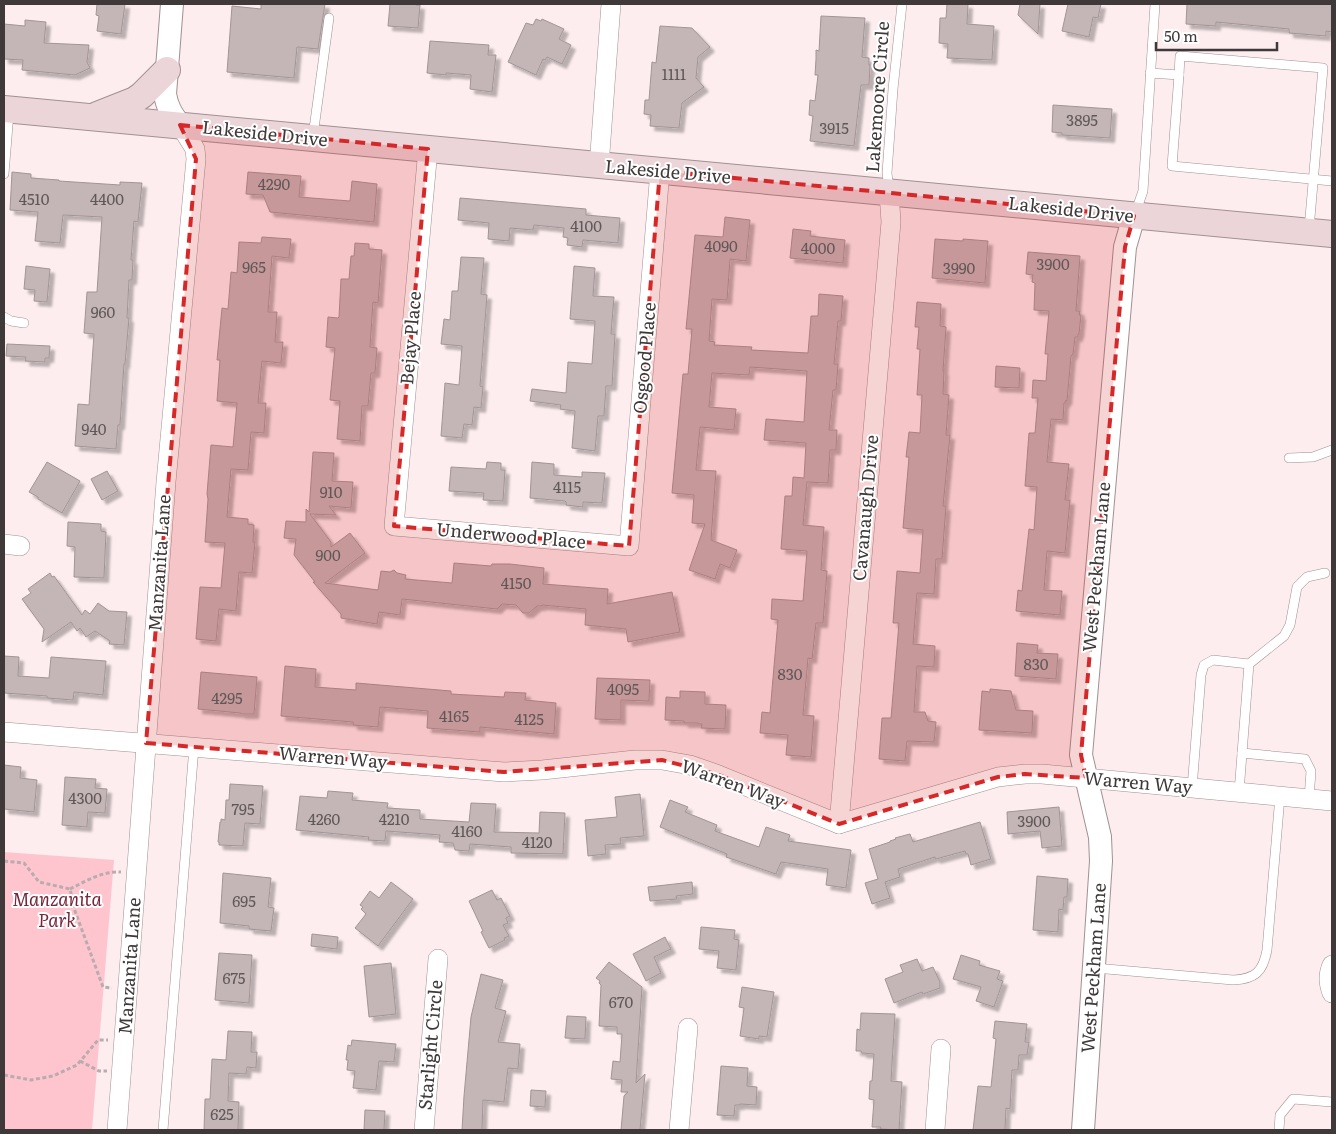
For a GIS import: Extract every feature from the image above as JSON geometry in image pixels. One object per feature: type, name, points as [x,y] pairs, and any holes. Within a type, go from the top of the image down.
[{"type":"main road","points":[[91,117],[135,100],[167,70]]},
{"type":"main road","name":"Lakeside Drive","points":[[6,110],[1320,233]]},
{"type":"street","name":"Manzanita Lane","points":[[117,1130],[166,482],[196,158],[195,149],[171,114],[166,102],[172,4]]},
{"type":"street","points":[[600,166],[611,4]]},
{"type":"street","name":"Bejay Place","points":[[394,526],[428,149]]},
{"type":"street","name":"Osgood Place","points":[[629,546],[660,170]]},
{"type":"street","name":"Cavanaugh Drive","points":[[839,824],[891,222],[889,192]]},
{"type":"street","name":"West Peckham Lane","points":[[1083,1130],[1101,861],[1100,837],[1081,755],[1125,247],[1134,216]]},
{"type":"street","name":"Underwood Place","points":[[394,526],[629,546]]},
{"type":"street","name":"Warren Way","points":[[4,732],[504,772],[635,760],[662,760],[690,765],[716,774],[839,824],[998,777],[1025,774],[1332,801]]},
{"type":"street","name":"Starlight Circle","points":[[424,1130],[438,959]]},
{"type":"street","points":[[1332,964],[1329,979],[1332,993]]},
{"type":"street","points":[[680,1130],[688,1028]]},
{"type":"street","points":[[935,1130],[942,1048]]},
{"type":"lane","name":"Lakemoore Circle","points":[[889,192],[887,173],[902,4]]},
{"type":"lane","name":"West Peckham Lane","points":[[1134,216],[1143,191],[1155,4]]},
{"type":"lane","points":[[313,138],[329,18]]},
{"type":"lane","points":[[1320,233],[1313,179],[1328,68],[1180,56],[1172,166],[1313,179],[1332,181]]},
{"type":"lane","points":[[1150,73],[1179,75]]},
{"type":"lane","points":[[4,174],[6,110]]},
{"type":"lane","points":[[4,317],[11,321],[24,323]]},
{"type":"lane","points":[[1289,458],[1313,457],[1332,450]]},
{"type":"lane","points":[[1192,788],[1201,675],[1204,665],[1214,660],[1249,664],[1284,636],[1290,625],[1297,587],[1307,577],[1325,573]]},
{"type":"lane","points":[[1239,792],[1249,664]]},
{"type":"lane","points":[[163,1130],[194,747]]},
{"type":"lane","points":[[1242,753],[1305,759],[1311,771],[1309,799]]},
{"type":"lane","points":[[1094,968],[1233,980],[1244,980],[1256,974],[1264,963],[1267,950],[1280,796]]},
{"type":"lane","points":[[1279,1130],[1280,1114],[1293,1099],[1332,1102]]},
{"type":"path","points":[[4,861],[24,863],[39,882],[70,889],[92,878],[113,871],[137,873]]},
{"type":"path","points":[[70,889],[75,911],[103,987],[128,989]]},
{"type":"path","points":[[4,1075],[31,1080],[53,1076],[77,1065],[98,1040],[124,1041]]},
{"type":"path","points":[[80,1061],[98,1071],[122,1072]]},
{"type":"highlighted area","points":[[180,125],[428,149],[394,526],[629,546],[660,171],[1134,216],[1125,247],[1081,755],[1086,778],[1025,774],[998,777],[839,824],[716,774],[662,760],[504,772],[146,743],[196,159]]},
{"type":"green space","name":"Manzanita Park","points":[[4,852],[114,860],[92,1130],[4,1130]]},
{"type":"building","points":[[97,4],[125,4],[121,34],[97,31],[99,16],[96,15]]},
{"type":"building","points":[[261,4],[325,4],[318,49],[297,47],[294,78],[227,72],[232,6],[261,9]]},
{"type":"building","points":[[390,4],[420,5],[418,28],[388,26]]},
{"type":"building","points":[[947,4],[968,4],[967,24],[994,26],[992,60],[947,58],[948,44],[939,43],[940,18],[946,18]]},
{"type":"building","points":[[1020,4],[1040,4],[1038,34],[1018,15]]},
{"type":"building","points":[[1068,4],[1101,4],[1098,18],[1093,17],[1089,37],[1062,31]]},
{"type":"building","points":[[1187,4],[1332,4],[1332,32],[1326,31],[1326,36],[1289,33],[1289,29],[1216,22],[1216,26],[1186,24]]},
{"type":"building","points":[[821,16],[865,18],[862,57],[869,58],[869,85],[861,85],[854,146],[810,141],[813,116],[809,115],[810,100],[815,101],[818,75],[815,75],[816,50],[819,51]]},
{"type":"building","points":[[536,19],[541,21],[542,19],[564,29],[559,39],[571,45],[562,64],[547,57],[545,60],[543,59],[536,75],[508,62],[526,23],[533,25]]},
{"type":"building","points":[[25,20],[46,22],[44,43],[89,45],[87,62],[90,68],[75,75],[22,70],[23,60],[4,59],[4,24],[25,26]]},
{"type":"building","points":[[660,26],[692,28],[710,47],[698,57],[696,78],[704,87],[682,103],[679,128],[650,126],[651,115],[644,114],[645,100],[649,100],[652,62],[656,63]]},
{"type":"building","points":[[430,41],[489,45],[488,55],[496,55],[492,92],[470,89],[471,75],[427,73]]},
{"type":"building","points":[[1053,105],[1112,109],[1110,138],[1062,135],[1062,133],[1052,132]]},
{"type":"building","points":[[12,172],[31,174],[31,178],[59,181],[120,185],[120,182],[142,183],[138,222],[134,221],[131,260],[133,260],[132,280],[129,280],[127,318],[129,318],[120,425],[118,425],[116,449],[75,446],[78,404],[89,405],[94,334],[84,333],[87,292],[97,292],[102,217],[63,215],[60,243],[35,241],[38,212],[10,210]]},
{"type":"building","points":[[248,172],[301,176],[299,197],[350,201],[352,181],[377,184],[374,222],[270,212],[263,195],[246,194]]},
{"type":"building","points":[[460,198],[586,209],[586,215],[620,218],[618,243],[583,240],[582,247],[567,245],[568,238],[563,237],[564,228],[534,225],[533,230],[510,228],[509,241],[488,239],[489,223],[458,220]]},
{"type":"building","points":[[725,217],[750,220],[746,261],[730,259],[727,300],[712,299],[709,341],[715,342],[714,345],[752,347],[751,350],[808,353],[811,316],[818,316],[819,294],[843,296],[841,321],[838,321],[834,364],[838,364],[836,390],[833,390],[829,430],[837,430],[836,450],[830,450],[828,483],[807,482],[803,525],[824,527],[821,570],[827,571],[823,623],[816,623],[812,659],[808,658],[803,715],[814,716],[811,757],[786,755],[788,735],[760,733],[762,712],[770,713],[778,620],[771,619],[772,599],[803,601],[807,551],[781,549],[785,496],[792,496],[793,477],[804,478],[806,443],[764,440],[766,419],[804,422],[807,371],[750,367],[749,375],[712,373],[709,407],[736,409],[734,430],[700,427],[696,470],[716,471],[711,540],[737,550],[730,568],[720,564],[715,579],[689,570],[705,524],[692,523],[694,495],[672,493],[683,374],[688,374],[692,329],[686,329],[695,235],[723,237]]},
{"type":"building","points":[[793,229],[811,231],[810,236],[845,240],[843,263],[790,258]]},
{"type":"building","points":[[262,237],[291,239],[289,258],[272,256],[268,312],[277,312],[275,342],[283,342],[281,363],[262,361],[258,403],[266,403],[264,433],[251,432],[248,470],[231,469],[227,517],[248,519],[248,524],[254,525],[253,542],[255,542],[252,573],[239,572],[236,611],[219,609],[216,641],[196,639],[200,587],[221,588],[225,543],[205,542],[211,445],[233,447],[237,403],[217,401],[220,360],[217,360],[222,308],[228,309],[231,272],[237,273],[239,242],[261,243]]},
{"type":"building","points":[[935,239],[988,241],[985,283],[932,278]]},
{"type":"building","points":[[355,243],[369,244],[369,249],[382,250],[378,303],[373,302],[370,347],[377,348],[375,373],[371,373],[368,406],[362,406],[360,441],[337,439],[340,401],[330,400],[335,348],[326,347],[328,317],[339,317],[341,279],[349,279],[351,256],[354,256]]},
{"type":"building","points":[[1028,252],[1080,256],[1076,311],[1080,311],[1079,315],[1081,315],[1079,334],[1078,337],[1075,337],[1073,354],[1071,356],[1067,401],[1064,403],[1063,420],[1051,419],[1047,462],[1069,464],[1065,500],[1070,500],[1065,553],[1047,551],[1044,590],[1062,591],[1060,615],[1016,611],[1018,590],[1022,591],[1029,529],[1034,530],[1037,487],[1025,486],[1029,433],[1035,433],[1038,398],[1032,398],[1033,380],[1046,381],[1048,354],[1045,354],[1049,311],[1034,310],[1035,283],[1032,282],[1033,275],[1026,274]]},
{"type":"building","points":[[461,257],[484,258],[481,294],[487,295],[480,386],[483,387],[481,408],[474,407],[472,425],[464,424],[462,438],[441,436],[445,383],[459,385],[462,346],[441,344],[444,319],[450,320],[452,291],[458,291]]},
{"type":"building","points":[[26,266],[50,269],[47,302],[34,301],[35,290],[24,289]]},
{"type":"building","points":[[574,266],[595,268],[593,296],[614,297],[611,334],[615,334],[612,386],[606,386],[604,416],[598,416],[595,451],[572,448],[575,411],[560,409],[561,405],[530,401],[532,389],[566,393],[568,362],[592,364],[595,321],[570,319]]},
{"type":"building","points":[[917,302],[941,304],[940,326],[946,327],[943,394],[949,395],[946,435],[950,435],[943,506],[946,506],[942,559],[936,559],[934,594],[917,593],[913,644],[935,646],[934,667],[917,666],[914,712],[925,712],[928,721],[936,722],[934,742],[907,741],[905,761],[879,759],[882,718],[891,718],[899,623],[893,623],[897,571],[920,573],[923,530],[903,528],[909,457],[906,457],[909,432],[920,433],[922,395],[917,395],[920,349],[917,349],[919,327],[915,327]]},
{"type":"building","points":[[7,344],[50,346],[49,358],[45,358],[45,362],[25,361],[26,357],[6,356]]},
{"type":"building","points":[[996,366],[1020,368],[1019,388],[995,387]]},
{"type":"building","points":[[313,452],[334,453],[332,481],[353,482],[351,508],[329,506],[336,515],[310,514],[331,542],[331,547],[350,533],[365,553],[325,583],[378,590],[381,571],[390,572],[394,570],[397,573],[406,575],[405,579],[452,583],[454,563],[491,566],[492,564],[510,564],[544,568],[543,584],[608,589],[607,604],[672,592],[680,632],[628,642],[626,629],[585,625],[586,609],[542,605],[537,606],[529,613],[523,613],[516,605],[502,604],[497,609],[402,599],[400,615],[379,612],[377,624],[341,618],[341,614],[313,582],[315,582],[294,555],[296,539],[284,538],[286,521],[306,522],[306,509],[309,512]]},
{"type":"building","points":[[47,462],[80,481],[62,513],[29,492]]},
{"type":"building","points":[[487,462],[501,463],[501,470],[505,470],[503,501],[483,500],[484,493],[449,491],[451,467],[486,469]]},
{"type":"building","points":[[532,462],[554,464],[554,475],[582,477],[582,472],[605,473],[602,503],[583,502],[583,507],[566,505],[565,501],[530,498]]},
{"type":"building","points":[[107,471],[118,491],[102,500],[91,479]]},
{"type":"building","points":[[68,522],[101,524],[101,531],[106,532],[104,578],[74,577],[75,547],[67,546]]},
{"type":"building","points":[[50,573],[82,615],[85,610],[90,614],[98,603],[109,611],[127,612],[124,645],[109,644],[110,641],[95,631],[86,637],[80,628],[77,631],[71,622],[42,642],[44,629],[22,599],[31,593],[28,589]]},
{"type":"building","points":[[1017,643],[1038,645],[1037,653],[1058,654],[1056,679],[1015,676]]},
{"type":"building","points":[[4,656],[19,657],[18,676],[49,678],[51,657],[106,661],[103,695],[74,692],[73,700],[4,693]]},
{"type":"building","points":[[285,666],[316,669],[315,687],[356,690],[356,683],[451,691],[451,694],[504,697],[505,692],[526,693],[525,700],[556,703],[554,734],[480,727],[480,732],[427,728],[428,711],[380,707],[378,727],[353,725],[353,722],[281,716]]},
{"type":"building","points":[[201,672],[257,677],[254,714],[198,709]]},
{"type":"building","points":[[597,678],[650,680],[649,701],[621,700],[621,720],[595,719]]},
{"type":"building","points":[[990,689],[1011,691],[1016,710],[1033,711],[1032,733],[979,730],[982,691],[990,692]]},
{"type":"building","points":[[680,691],[705,692],[705,704],[726,705],[725,729],[701,728],[702,724],[698,723],[665,720],[666,697],[680,698]]},
{"type":"building","points":[[4,765],[21,767],[20,778],[37,780],[34,812],[4,809]]},
{"type":"building","points":[[65,777],[96,779],[95,788],[107,789],[105,813],[88,812],[87,827],[62,825]]},
{"type":"building","points":[[230,784],[263,786],[260,824],[245,823],[243,846],[219,845],[218,842],[220,822],[221,819],[225,820],[226,800],[229,800]]},
{"type":"building","points":[[328,791],[353,793],[352,800],[388,803],[387,808],[420,810],[420,819],[469,822],[471,803],[496,804],[494,832],[539,833],[540,812],[565,813],[563,854],[511,853],[511,847],[470,844],[469,851],[455,850],[453,843],[439,842],[440,835],[386,831],[385,841],[368,840],[369,837],[296,830],[300,796],[327,798]]},
{"type":"building","points":[[640,794],[644,836],[620,838],[621,844],[605,845],[606,854],[588,856],[585,820],[617,817],[615,797]]},
{"type":"building","points":[[670,800],[688,807],[685,812],[717,825],[715,831],[759,847],[766,827],[790,835],[788,841],[851,850],[846,888],[826,885],[828,869],[781,862],[776,874],[726,857],[727,854],[660,827]]},
{"type":"building","points":[[1059,807],[1062,846],[1042,848],[1040,831],[1008,834],[1007,812]]},
{"type":"building","points":[[980,822],[991,859],[971,865],[968,854],[965,851],[936,859],[935,857],[898,869],[900,877],[885,882],[890,898],[872,904],[865,883],[878,879],[869,849],[910,834],[913,842]]},
{"type":"building","points":[[223,873],[271,878],[268,907],[274,908],[271,931],[249,929],[249,926],[220,923]]},
{"type":"building","points":[[1037,876],[1068,879],[1067,897],[1064,897],[1063,910],[1059,909],[1058,932],[1033,930]]},
{"type":"building","points":[[391,882],[413,899],[378,946],[355,928],[366,914],[360,905],[370,891],[379,898]]},
{"type":"building","points":[[692,882],[693,894],[676,896],[677,899],[650,901],[648,887]]},
{"type":"building","points":[[492,890],[497,900],[501,898],[510,916],[506,918],[508,923],[503,925],[509,936],[489,948],[469,901]]},
{"type":"building","points":[[701,927],[735,930],[734,939],[739,940],[736,970],[717,968],[719,951],[699,949]]},
{"type":"building","points":[[312,934],[338,937],[337,949],[311,946]]},
{"type":"building","points":[[665,937],[671,949],[654,957],[661,973],[646,981],[633,954]]},
{"type":"building","points":[[219,953],[252,955],[249,1003],[215,1000]]},
{"type":"building","points":[[961,955],[980,961],[979,965],[1000,971],[997,979],[1003,981],[994,1007],[976,1001],[981,987],[953,979]]},
{"type":"building","points":[[917,959],[922,971],[933,967],[940,982],[940,988],[923,994],[922,992],[894,1003],[885,979],[903,972],[900,965]]},
{"type":"building","points":[[609,962],[642,987],[636,1083],[645,1074],[640,1130],[621,1130],[624,1096],[628,1092],[621,1092],[622,1080],[611,1079],[613,1061],[620,1062],[622,1034],[617,1034],[617,1027],[599,1026],[601,985],[600,981],[596,978]]},
{"type":"building","points":[[391,963],[396,1014],[369,1017],[364,966]]},
{"type":"building","points":[[481,974],[503,980],[495,1008],[506,1011],[498,1042],[520,1044],[518,1069],[508,1068],[504,1102],[483,1100],[482,1130],[462,1130],[471,1017]]},
{"type":"building","points":[[742,987],[774,992],[767,1037],[759,1036],[759,1039],[740,1036],[744,1008],[739,1007]]},
{"type":"building","points":[[861,1013],[895,1014],[891,1081],[902,1082],[899,1130],[872,1127],[874,1100],[869,1099],[874,1054],[856,1051],[857,1029],[860,1030]]},
{"type":"building","points":[[567,1016],[586,1017],[585,1039],[565,1038]]},
{"type":"building","points":[[995,1021],[1027,1024],[1025,1042],[1029,1042],[1027,1055],[1019,1055],[1018,1070],[1012,1070],[1010,1109],[1006,1108],[1005,1130],[973,1130],[978,1086],[991,1087],[996,1039],[993,1038]]},
{"type":"building","points":[[228,1031],[252,1032],[251,1052],[257,1052],[256,1068],[247,1067],[246,1074],[229,1073],[228,1101],[239,1102],[238,1130],[204,1130],[205,1099],[210,1099],[212,1059],[226,1060]]},
{"type":"building","points":[[352,1040],[396,1044],[394,1062],[379,1061],[376,1090],[353,1088],[355,1071],[347,1070],[348,1060],[346,1060],[348,1045],[351,1046]]},
{"type":"building","points":[[721,1066],[748,1068],[747,1086],[757,1087],[756,1105],[735,1105],[734,1116],[717,1115]]},
{"type":"building","points":[[531,1090],[546,1091],[545,1107],[530,1106]]},
{"type":"building","points":[[365,1110],[385,1111],[384,1130],[364,1130]]}]
